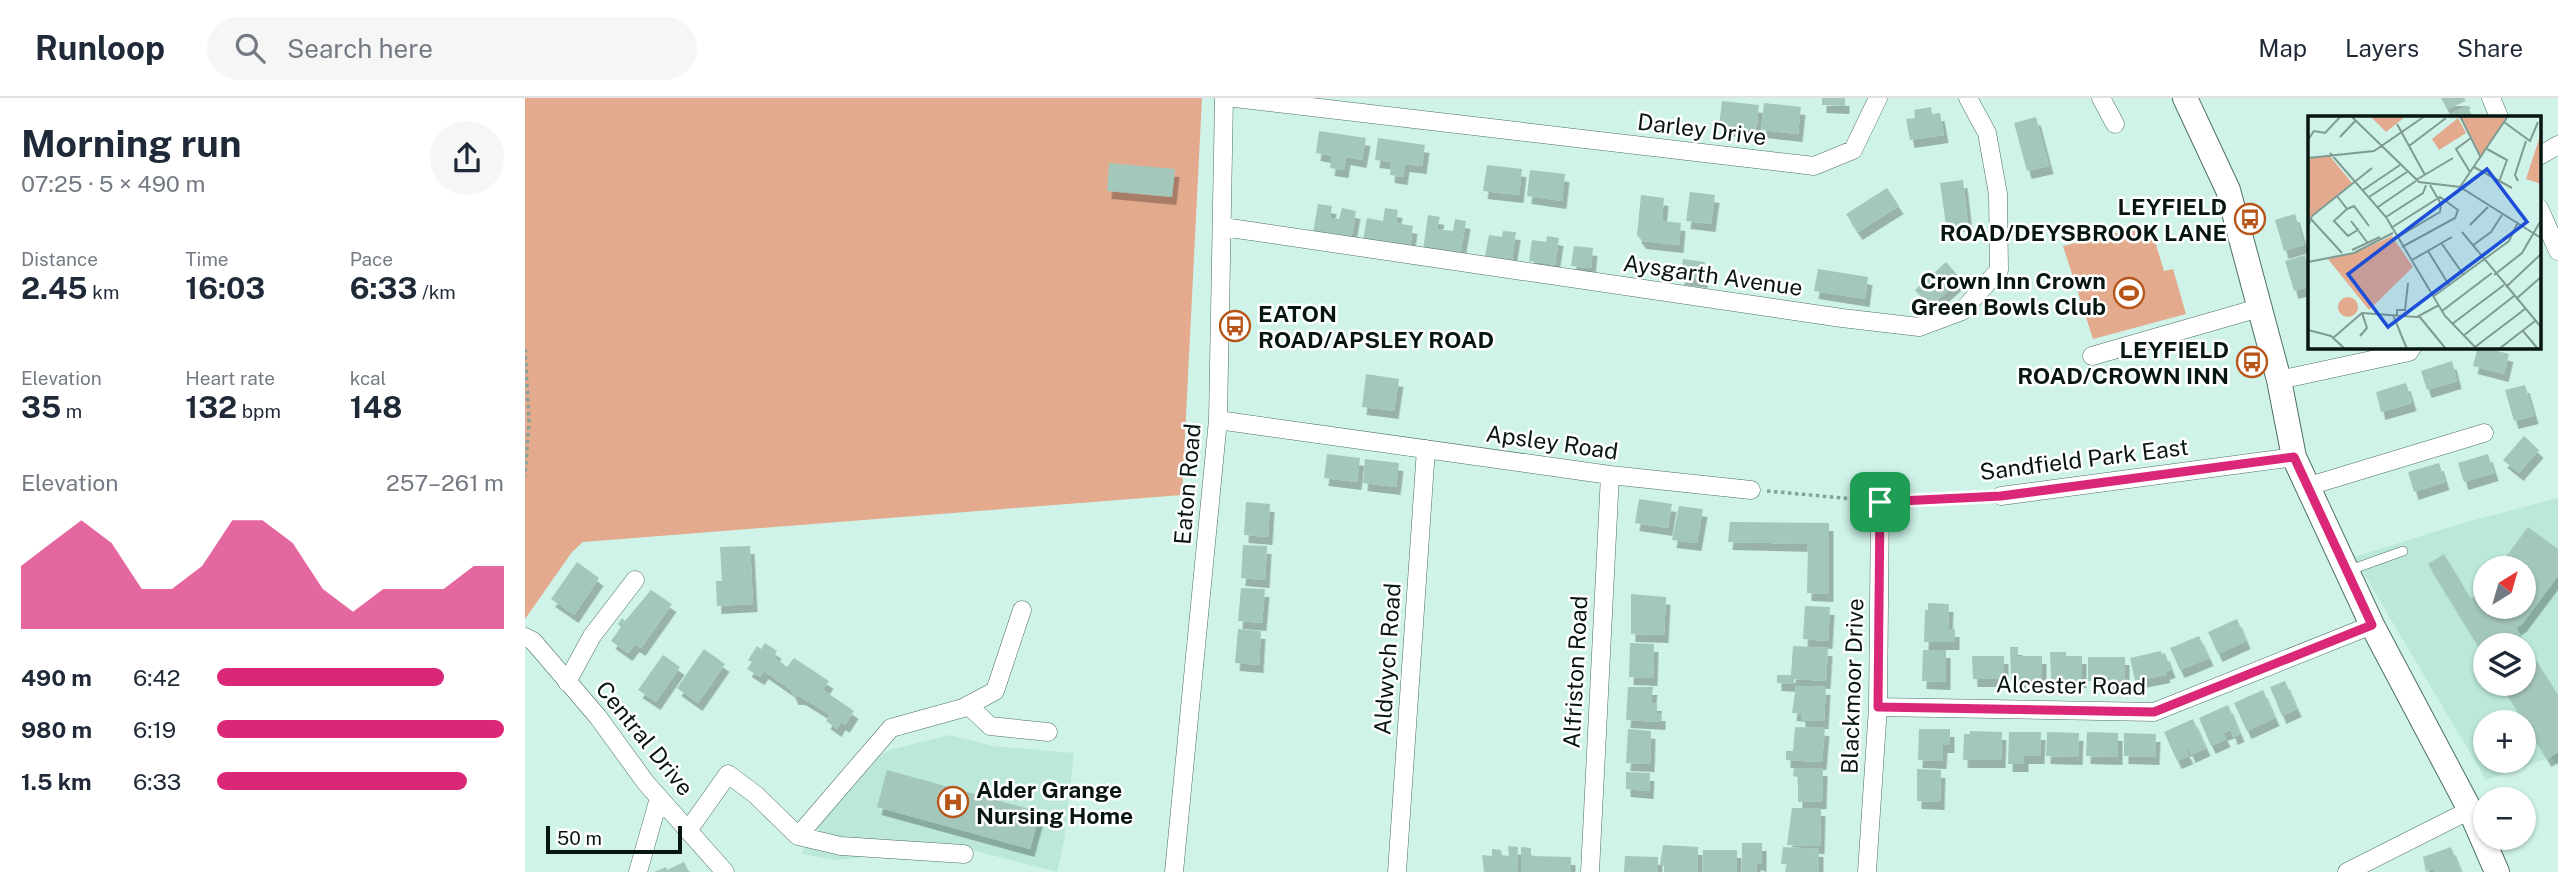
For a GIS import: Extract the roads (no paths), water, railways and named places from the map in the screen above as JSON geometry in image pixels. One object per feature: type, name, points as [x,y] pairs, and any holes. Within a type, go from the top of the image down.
[{"type":"street","name":"Eaton Road","points":[[1174,872],[1218,420],[1224,98]]},
{"type":"street","name":"Darley Drive","points":[[1235,98],[1814,166],[1853,150],[1878,98]]},
{"type":"street","name":"Aysgarth Avenue","points":[[1223,227],[1919,327],[1962,311],[1999,270],[1998,194],[1987,133],[1968,98]]},
{"type":"street","points":[[2101,98],[2115,124]]},
{"type":"street","points":[[2185,98],[2228,190],[2279,380],[2294,457],[2372,625],[2470,810],[2497,872]]},
{"type":"street","points":[[2491,98],[2499,116]]},
{"type":"street","points":[[2541,155],[2558,145]]},
{"type":"street","points":[[2541,213],[2558,251]]},
{"type":"street","points":[[2092,355],[2259,308]]},
{"type":"street","points":[[2279,380],[2409,352],[2412,348]]},
{"type":"street","name":"Apsley Road","points":[[1218,420],[1610,475],[1751,490]]},
{"type":"street","points":[[2309,486],[2484,433]]},
{"type":"street","name":"Aldwych Road","points":[[1397,872],[1426,449]]},
{"type":"street","name":"Sandfield Park East","points":[[2001,496],[2294,457]]},
{"type":"street","name":"Alfriston Road","points":[[1590,872],[1610,475]]},
{"type":"street","name":"Blackmoor Drive","points":[[1867,872],[1878,707],[1880,502]]},
{"type":"street","points":[[567,682],[592,636],[635,580]]},
{"type":"street","points":[[797,836],[891,728],[968,705],[995,691],[1022,610]]},
{"type":"street","name":"Alcester Road","points":[[1878,707],[2154,712],[2372,625]]},
{"type":"street","name":"Central Drive","points":[[529,639],[598,717],[659,797],[725,872]]},
{"type":"street","points":[[968,705],[990,726],[1048,732]]},
{"type":"street","points":[[689,829],[728,774],[756,795],[797,836],[841,846],[964,854]]},
{"type":"street","points":[[638,872],[659,797]]},
{"type":"street","points":[[2347,872],[2470,810]]},
{"type":"lane","points":[[2348,570],[2403,551]]},
{"type":"place","name":"LEYFIELD ROAD/DEYSBROOK LANE","points":[[2250,219]]},
{"type":"place","name":"Crown Inn Crown Green Bowls Club","points":[[2129,293]]},
{"type":"place","name":"EATON ROAD/APSLEY ROAD","points":[[1235,326]]},
{"type":"place","name":"LEYFIELD ROAD/CROWN INN","points":[[2252,362]]},
{"type":"place","name":"Alder Grange Nursing Home","points":[[953,802]]}]
